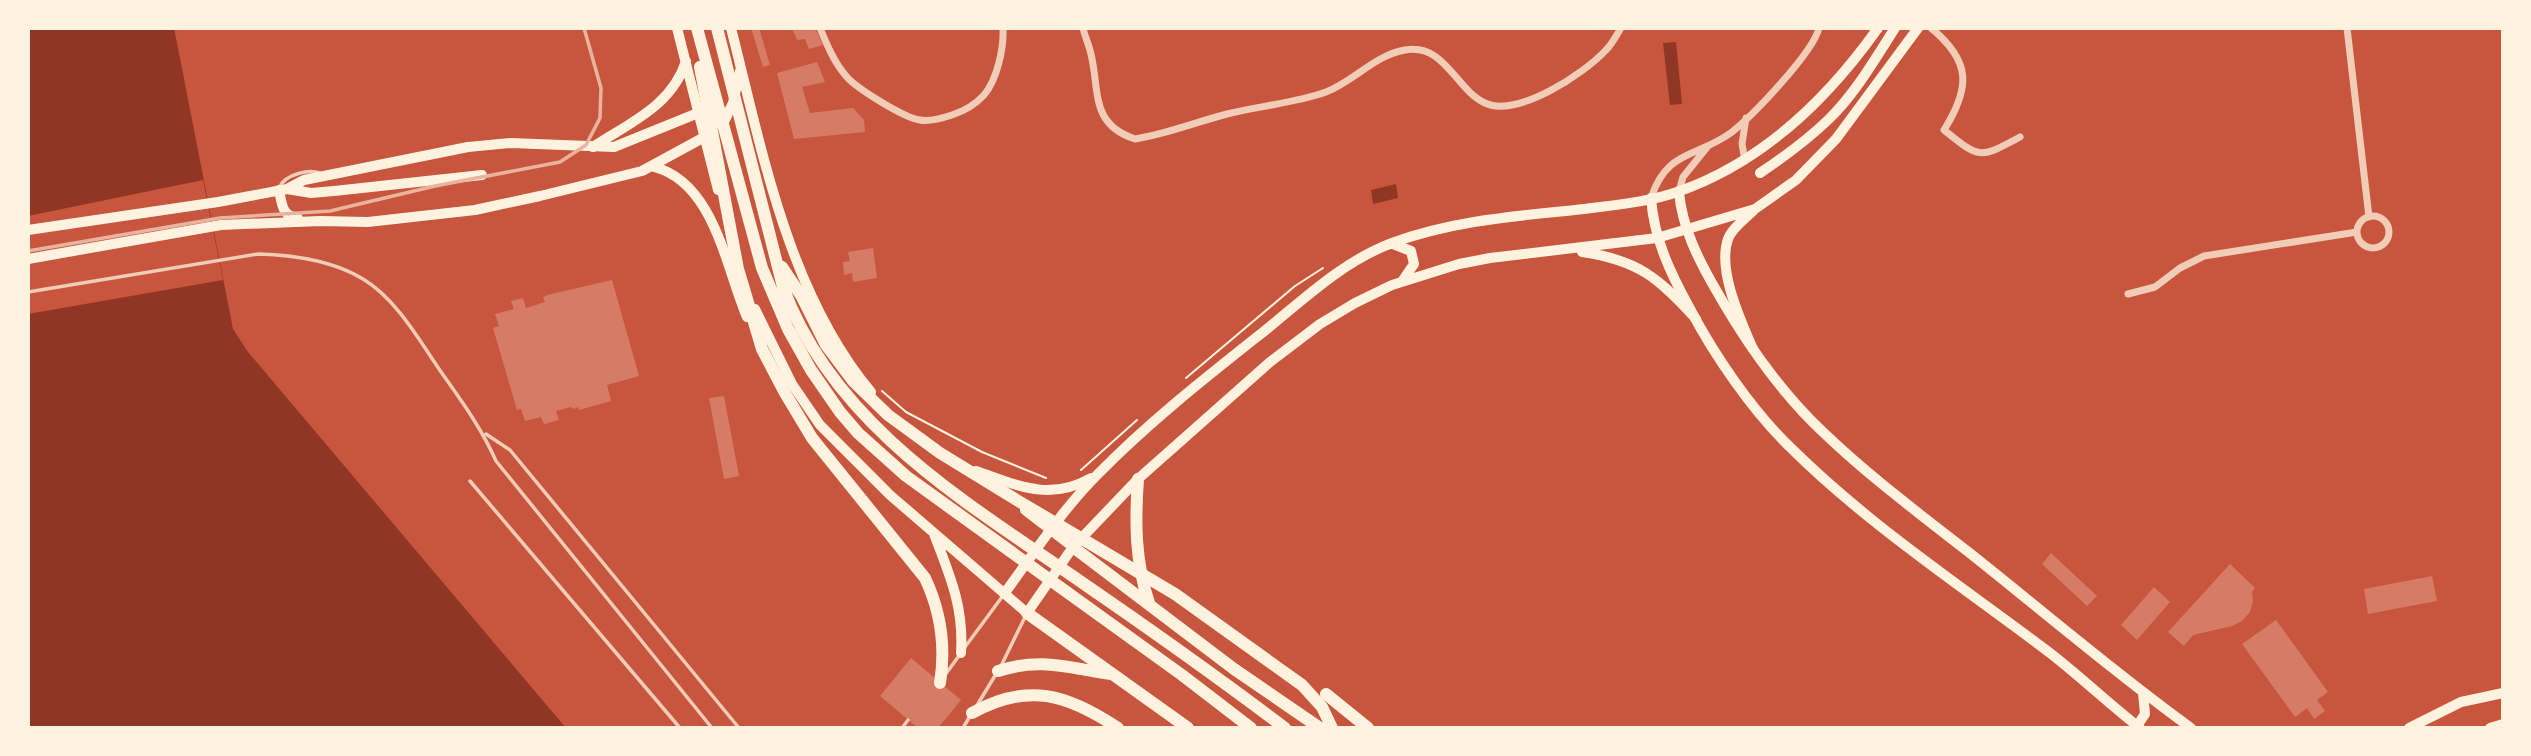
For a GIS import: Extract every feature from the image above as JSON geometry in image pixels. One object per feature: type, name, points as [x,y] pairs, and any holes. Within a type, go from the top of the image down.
[{"type":"highway","points":[[717,28],[789,304],[815,352],[842,390],[878,430],[956,495],[1189,656],[1285,728]]},
{"type":"highway","points":[[698,32],[700,64],[732,237],[762,349],[812,438],[925,578],[936,604],[942,632],[940,683]]},
{"type":"highway","points":[[698,32],[762,268],[788,329],[811,370],[840,412],[858,433],[906,476],[1251,728]]},
{"type":"highway","points":[[778,261],[802,297],[826,345],[853,381],[888,415],[940,453],[1175,594],[1302,685],[1322,707],[1332,728]]},
{"type":"highway","points":[[1139,479],[1136,541],[1140,572],[1149,603]]},
{"type":"highway","points":[[1073,547],[1234,669],[1320,728]]},
{"type":"highway","points":[[1027,613],[1188,728]]},
{"type":"highway","points":[[998,671],[1025,664],[1050,663],[1114,674]]},
{"type":"highway","points":[[972,713],[1003,699],[1029,693],[1063,700],[1084,708],[1118,728]]},
{"type":"highway","points":[[1326,694],[1367,728]]},
{"type":"main road","points":[[677,28],[697,112],[750,297],[799,395],[820,425],[857,464],[1027,613],[1073,547],[1139,479],[1270,362],[1320,324],[1355,303],[1401,282],[1480,260],[1657,238],[1755,209]]},
{"type":"main road","points":[[731,28],[795,262],[840,350],[870,391],[894,413],[1073,547]]},
{"type":"main road","points":[[1004,594],[1051,530],[1098,474],[1183,397],[1325,282],[1358,260],[1390,243],[1454,225],[1513,215],[1590,208],[1679,192],[1745,161],[1774,141],[1820,100],[1845,73],[1878,28]]},
{"type":"main road","points":[[1760,173],[1793,151],[1830,118],[1895,28]]},
{"type":"main road","points":[[1753,349],[1734,301],[1725,250],[1731,233],[1755,209],[1796,180],[1836,139],[1918,28]]},
{"type":"main road","points":[[593,148],[658,106],[676,82],[686,61]]},
{"type":"main road","points":[[28,259],[221,225],[379,221],[475,209],[540,196],[654,167],[722,127],[738,86],[741,67]]},
{"type":"main road","points":[[28,230],[283,190],[304,180],[468,147],[510,143],[614,147],[697,112],[714,108],[728,116],[765,159]]},
{"type":"main road","points":[[654,167],[669,170],[696,196],[706,211],[718,233],[750,323],[760,336],[772,345]]},
{"type":"main road","points":[[283,190],[323,192],[482,175]]},
{"type":"main road","points":[[283,190],[284,212],[289,217],[320,221]]},
{"type":"main road","points":[[1679,192],[1687,230],[1707,274],[1753,349],[1821,431],[1863,469],[2143,693],[2191,728]]},
{"type":"main road","points":[[1651,198],[1657,238],[1667,265],[1696,320],[1747,397],[1791,449],[1987,608],[2050,653],[2138,727],[2145,714],[2143,693]]},
{"type":"main road","points":[[1390,243],[1411,251],[1414,264],[1411,272],[1401,282]]},
{"type":"main road","points":[[1568,250],[1605,256],[1642,269],[1671,291],[1696,320]]},
{"type":"main road","points":[[973,470],[1038,491],[1056,491],[1098,474]]},
{"type":"main road","points":[[933,532],[961,612],[961,653]]},
{"type":"main road","points":[[2409,728],[2461,702],[2503,693]]},
{"type":"main road","points":[[2490,728],[2503,724]]},
{"type":"street","points":[[820,28],[829,49],[850,80],[899,113],[920,121],[942,118],[965,110],[985,94],[994,75],[1003,28]]},
{"type":"street","points":[[1083,28],[1091,54],[1096,96],[1101,111],[1109,125],[1122,135],[1135,139],[1226,114],[1324,92],[1345,83],[1379,59],[1415,49],[1436,56],[1482,102],[1503,107],[1518,104],[1547,92],[1591,64],[1607,49],[1621,28]]},
{"type":"street","points":[[1651,198],[1660,176],[1670,166],[1687,154],[1732,132],[1746,118],[1808,50],[1819,28]]},
{"type":"street","points":[[1931,28],[1950,44],[1962,68],[1961,97],[1944,130],[1968,149],[1981,154],[1996,150],[2020,137]]},
{"type":"street","points":[[2347,28],[2370,217]]},
{"type":"street","points":[[1745,161],[1742,144],[1746,118]]},
{"type":"street","points":[[1679,192],[1683,177],[1709,145]]},
{"type":"street","points":[[2370,217],[2380,218],[2389,232],[2385,242],[2376,247],[2365,246],[2357,232],[2361,222],[2370,217]]},
{"type":"street","points":[[2129,294],[2155,287],[2180,268],[2204,256],[2357,232]]},
{"type":"lane","points":[[28,292],[258,254],[285,255],[326,262],[363,279],[410,326],[484,433],[496,461],[712,728]]},
{"type":"lane","points":[[484,433],[510,450],[739,728]]},
{"type":"lane","points":[[470,481],[680,728]]},
{"type":"lane","points":[[940,683],[1004,594]]},
{"type":"lane","points":[[963,728],[998,671],[1027,613]]},
{"type":"lane","points":[[902,728],[908,720]]},
{"type":"path","points":[[876,385],[906,412],[982,452],[1049,479]]},
{"type":"shaded area","points":[[28,28],[174,28],[233,329],[248,352],[566,728],[28,728]]},
{"type":"shaded area","points":[[1676,42],[1682,104],[1670,105],[1663,43]]},
{"type":"shaded area","points":[[1396,184],[1398,198],[1373,204],[1371,190]]},
{"type":"pier","points":[[203,180],[223,280],[28,314],[28,216]]},
{"type":"building","points":[[751,28],[759,28],[770,65],[763,67]]},
{"type":"building","points":[[792,28],[815,28],[823,45],[809,49],[805,39],[797,40]]},
{"type":"building","points":[[817,62],[825,82],[802,87],[810,113],[853,108],[864,120],[865,132],[794,139],[777,73]]},
{"type":"building","points":[[873,248],[877,278],[853,282],[852,273],[844,275],[843,262],[850,261],[848,252]]},
{"type":"building","points":[[612,280],[639,376],[607,385],[611,401],[579,410],[578,407],[571,407],[556,411],[559,420],[544,424],[541,417],[525,421],[521,409],[517,410],[493,328],[499,326],[495,314],[514,309],[511,301],[523,298],[526,308],[545,302],[543,297],[547,295]]},
{"type":"building","points":[[724,396],[739,476],[724,479],[709,398]]},
{"type":"building","points":[[2051,553],[2097,596],[2087,606],[2042,564]]},
{"type":"building","points":[[2230,564],[2255,588],[2252,592],[2250,612],[2242,621],[2232,626],[2193,635],[2184,646],[2168,632]]},
{"type":"building","points":[[2432,576],[2437,601],[2368,614],[2364,589]]},
{"type":"building","points":[[2154,587],[2170,602],[2137,640],[2121,625]]},
{"type":"building","points":[[2276,620],[2328,692],[2317,700],[2325,711],[2314,719],[2307,708],[2295,717],[2242,644]]},
{"type":"building","points":[[911,658],[961,700],[938,728],[918,728],[880,696]]},
{"type":"railway","points":[[28,251],[220,218],[330,211],[435,186],[560,162],[586,145],[600,118],[601,88],[584,28]]}]
